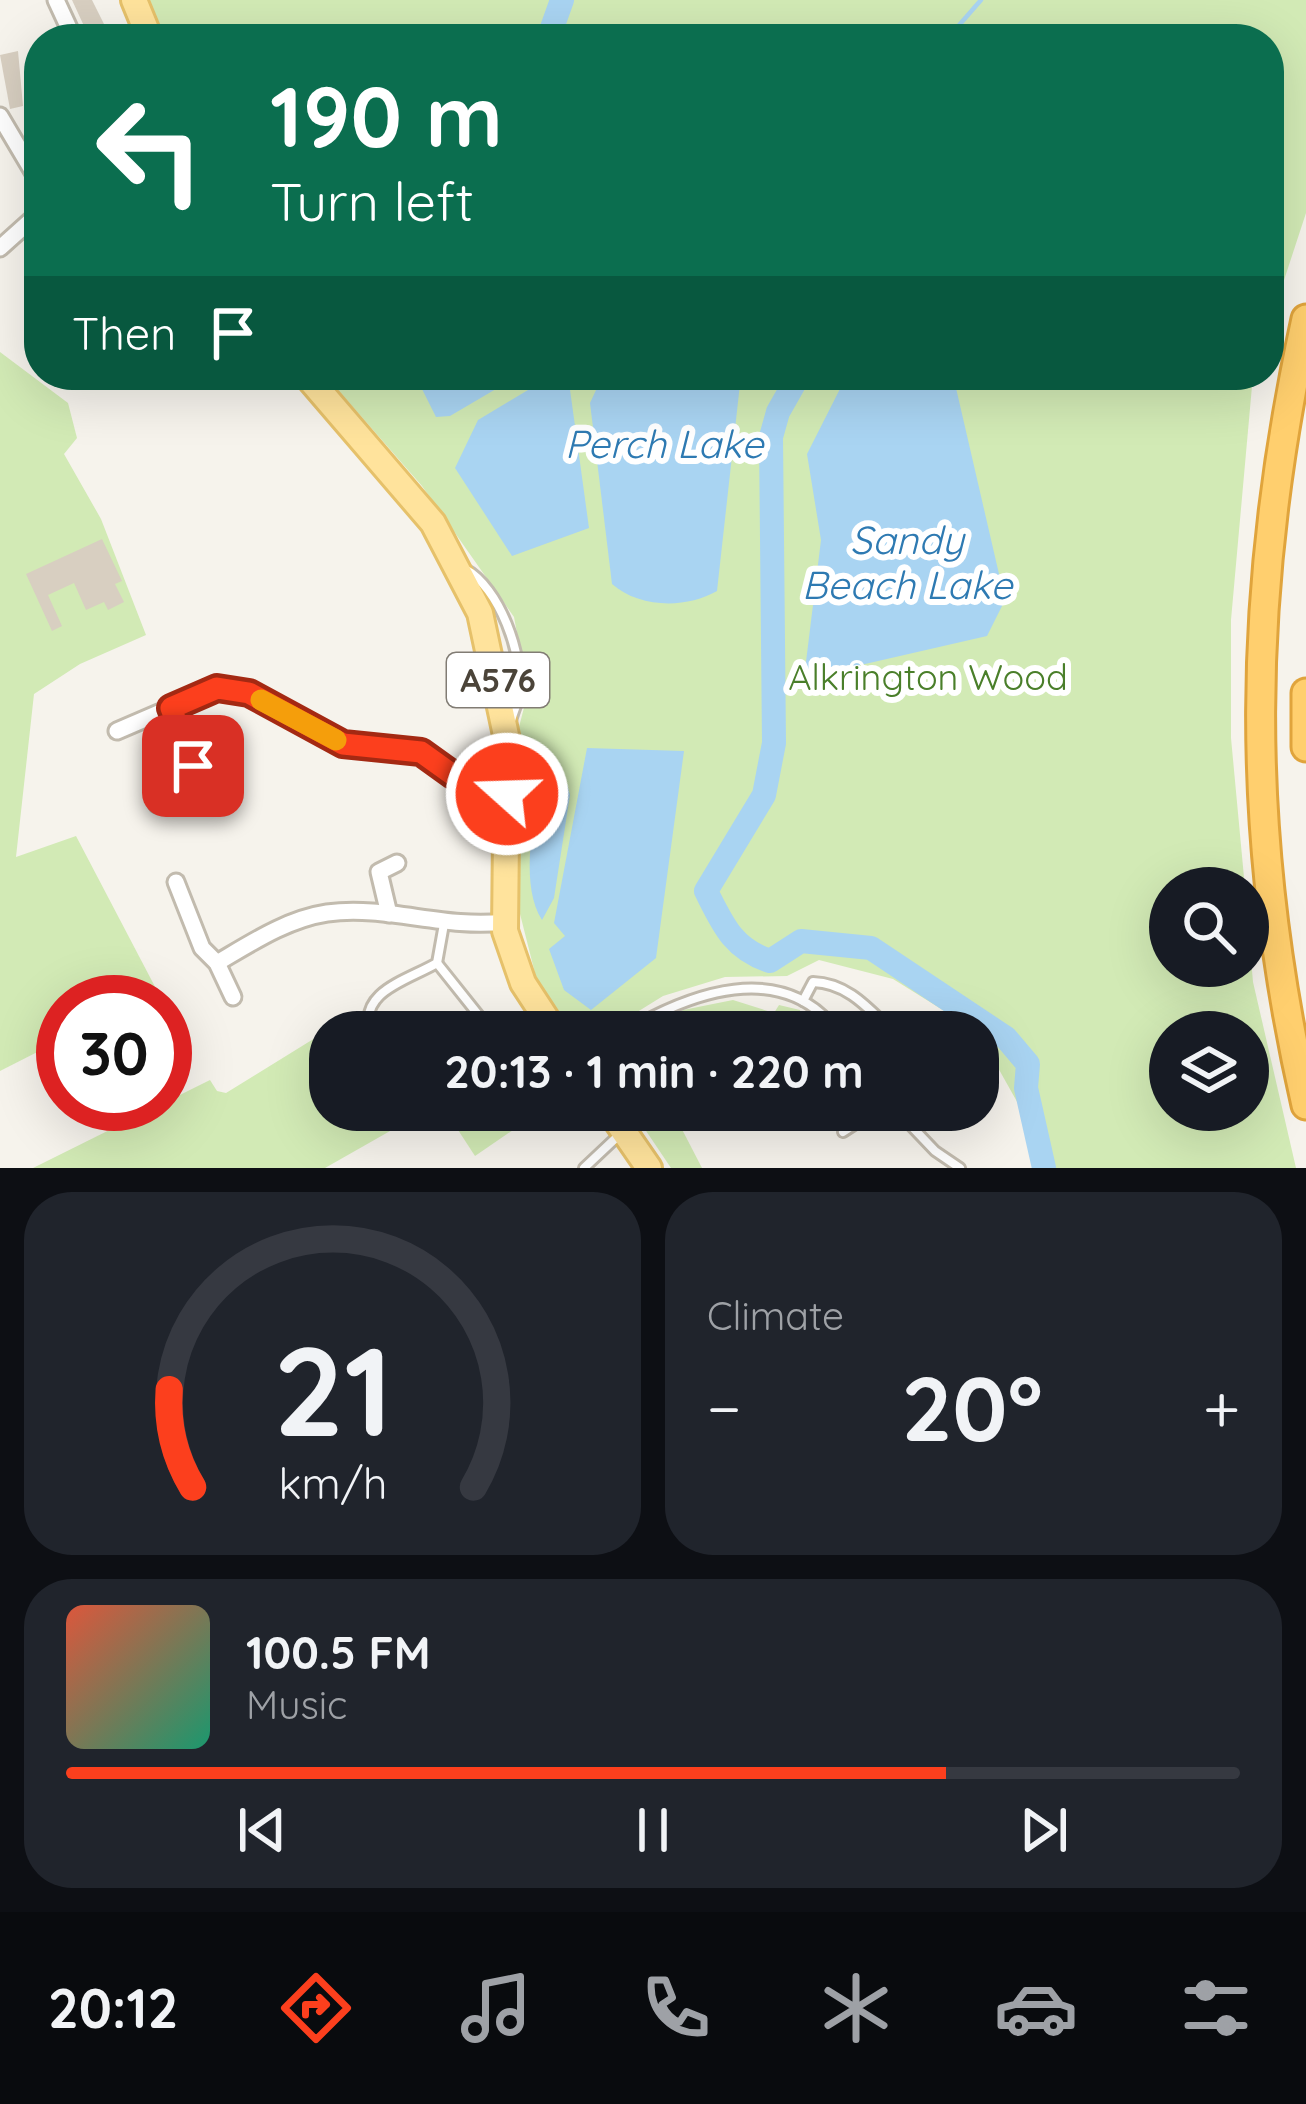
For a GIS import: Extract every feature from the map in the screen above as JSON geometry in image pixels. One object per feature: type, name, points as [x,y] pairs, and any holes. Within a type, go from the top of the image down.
[{"type":"highway","points":[[1306,319],[1265,554],[1257,745],[1276,960],[1306,1105]]},
{"type":"highway","points":[[1306,693],[1306,747]]},
{"type":"main road","name":"A576","points":[[320,390],[433,523],[458,566],[493,656],[507,740],[504,922],[516,968],[542,1011]]},
{"type":"main road","points":[[623,1131],[649,1168]]},
{"type":"street","points":[[0,116],[24,157]]},
{"type":"street","points":[[0,248],[24,226]]},
{"type":"street","points":[[117,731],[217,688],[249,693],[343,744],[421,752],[453,775],[507,794]]},
{"type":"street","points":[[158,804],[192,788],[193,766],[171,708]]},
{"type":"street","points":[[388,914],[379,872],[397,863]]},
{"type":"street","points":[[176,882],[203,949],[217,963],[233,997]]},
{"type":"street","points":[[217,963],[307,917],[345,911],[444,924],[504,922]]},
{"type":"lane","points":[[444,924],[437,963],[475,1011]]},
{"type":"lane","points":[[366,1011],[371,1000],[437,963]]},
{"type":"lane","points":[[803,1001],[813,982],[826,982],[871,1011]]},
{"type":"lane","points":[[664,1011],[693,996],[737,989],[783,993],[816,1011]]},
{"type":"lane","points":[[584,1168],[609,1131]]},
{"type":"lane","points":[[916,1131],[960,1168]]},
{"type":"green space","points":[[148,0],[1306,0],[1306,213],[1284,280],[1284,24],[158,24]]},
{"type":"green space","points":[[0,352],[24,370],[24,390],[51,390],[68,403],[77,438],[64,454],[101,519],[146,635],[80,664],[34,694],[16,857],[76,836],[149,975],[36,975],[36,1053],[0,1071]]},
{"type":"green space","name":"Alkrington Wood","points":[[338,390],[1252,390],[1231,620],[1231,738],[1243,867],[1149,867],[1149,987],[1254,987],[1260,1011],[1149,1011],[1149,1131],[1269,1131],[1269,1051],[1296,1168],[1054,1168],[999,1070],[999,1011],[944,1011],[893,979],[819,960],[787,976],[725,977],[663,996],[639,1011],[559,1011],[538,985],[517,902],[519,727],[528,692],[514,617],[422,486]]},
{"type":"green space","points":[[733,1000],[768,1011],[681,1011]]},
{"type":"green space","points":[[309,1042],[309,1131],[390,1131],[325,1168],[33,1168],[107,1131],[192,1131],[192,1089],[210,1080],[217,1091],[226,1093]]},
{"type":"green space","points":[[459,1131],[512,1131],[475,1156]]},
{"type":"green space","points":[[646,1131],[683,1131],[702,1168],[671,1168]]},
{"type":"water","points":[[422,390],[494,390],[450,416],[436,417]]},
{"type":"water","points":[[528,390],[570,390],[589,528],[512,556],[455,468],[478,420]]},
{"type":"water","name":"Perch Lake","points":[[596,390],[739,390],[717,591],[691,601],[663,603],[635,598],[612,584],[590,403]]},
{"type":"water","name":"Sandy Beach Lake","points":[[839,390],[956,390],[1005,600],[987,636],[804,678],[821,540],[807,454]]},
{"type":"water","points":[[587,748],[684,751],[656,958],[591,1010],[564,990],[549,949],[565,936],[554,923]]},
{"type":"water","points":[[548,783],[567,784],[570,795],[554,898],[542,920],[532,891],[530,857],[538,791]]},
{"type":"building","points":[[72,0],[92,0],[104,24],[83,24]]},
{"type":"building","points":[[18,51],[23,106],[10,109],[0,55]]},
{"type":"building","points":[[102,539],[122,581],[115,584],[124,602],[108,610],[104,602],[86,610],[74,583],[48,595],[62,626],[52,631],[26,574]]},
{"type":"waterway","points":[[553,24],[562,0]]},
{"type":"waterway","points":[[960,24],[981,0]]},
{"type":"waterway","points":[[790,390],[771,437],[774,743],[764,795],[706,891],[731,934],[757,956],[770,961],[801,941],[871,948],[1006,1038],[1028,1064],[1026,1088],[1044,1168]]},
{"type":"slow traffic","points":[[261,700],[336,740]]},
{"type":"route","points":[[193,766],[171,708],[217,688],[249,693],[343,744],[421,752],[453,775],[507,794]]}]
